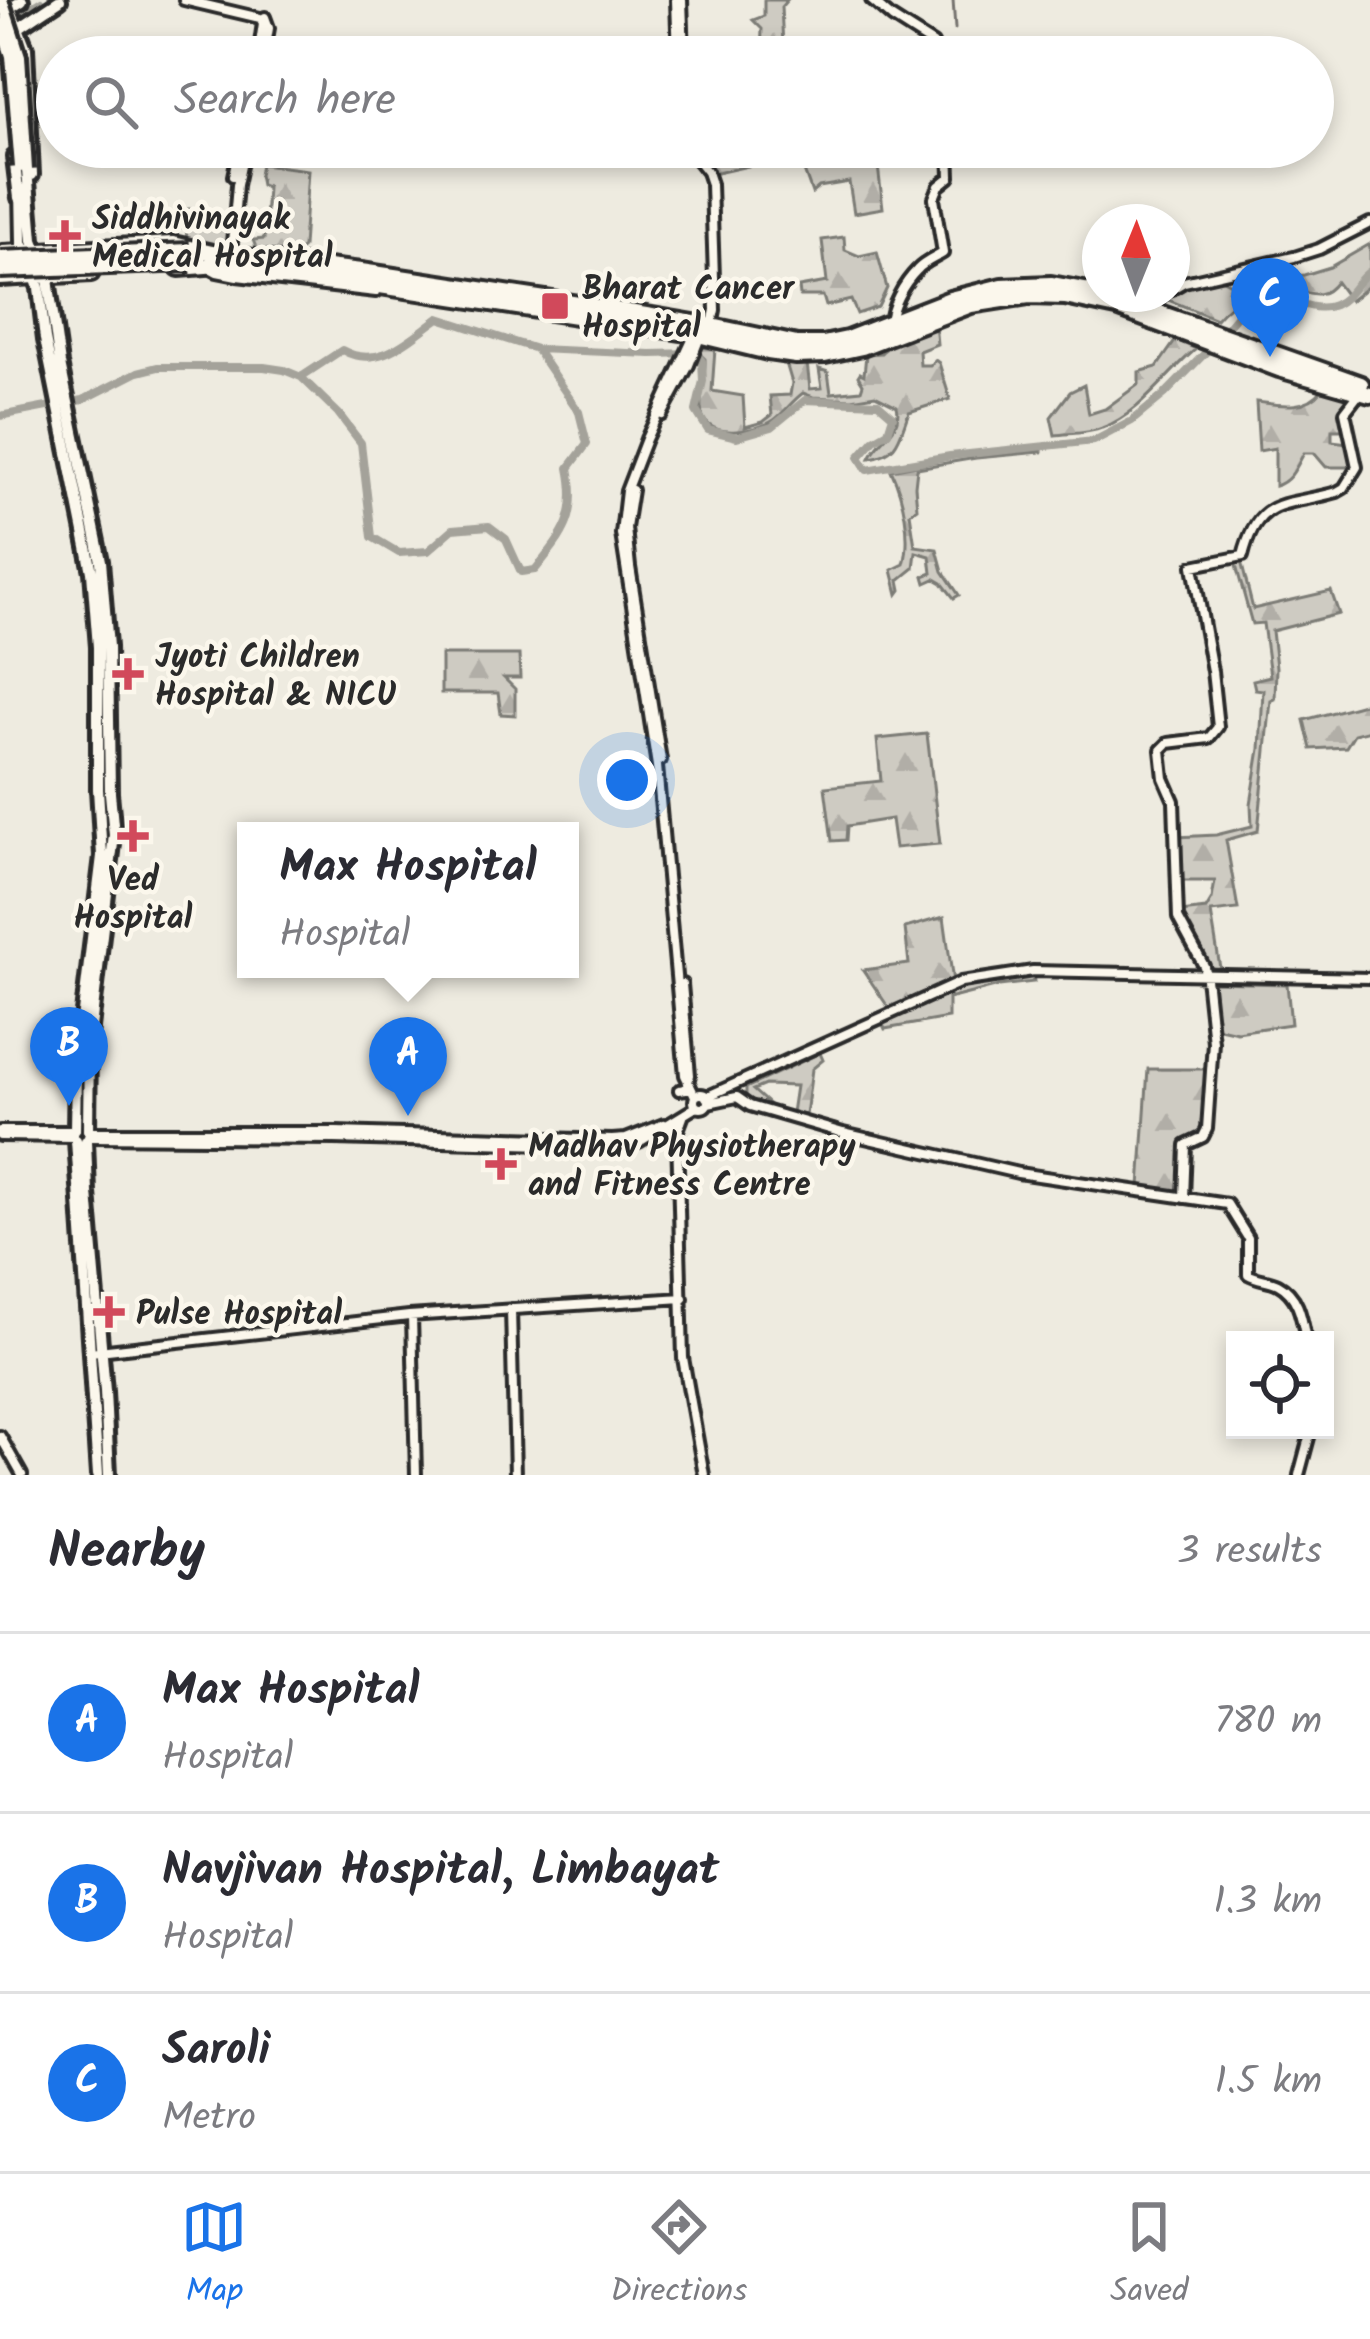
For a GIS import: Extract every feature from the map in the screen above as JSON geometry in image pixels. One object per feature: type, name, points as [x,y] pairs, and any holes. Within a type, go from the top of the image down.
[{"type":"highway","points":[[0,256],[159,243],[187,246],[215,256],[422,286],[796,356],[837,353],[940,310],[1029,296],[1075,298],[1148,313],[1366,390]]},
{"type":"highway","points":[[0,256],[278,258],[359,268],[422,286]]},
{"type":"highway","points":[[0,274],[215,256]]},
{"type":"highway","points":[[0,274],[42,276],[215,256]]},
{"type":"highway","points":[[940,310],[971,292],[1018,284],[1082,289]]},
{"type":"main road","points":[[4,9],[22,0]]},
{"type":"main road","points":[[60,0],[1,36],[8,59],[13,139],[31,251],[42,276],[92,572],[98,647],[102,835],[76,1070],[88,1193],[98,1475]]},
{"type":"main road","points":[[4,9],[20,27],[26,48],[32,184],[25,207]]},
{"type":"main road","points":[[4,9],[20,56],[25,207]]},
{"type":"main road","points":[[4,9],[23,170]]},
{"type":"main road","points":[[96,1351],[109,1475]]},
{"type":"street","points":[[184,0],[260,18],[262,36]]},
{"type":"street","points":[[200,0],[266,17],[267,36]]},
{"type":"street","points":[[679,0],[680,36]]},
{"type":"street","points":[[871,0],[920,36]]},
{"type":"street","points":[[215,256],[239,168]]},
{"type":"street","points":[[701,1101],[688,1081],[683,1060],[657,766],[626,573],[624,528],[650,441],[715,310],[711,184],[703,168]]},
{"type":"street","points":[[890,327],[893,308],[918,268],[942,255],[934,198],[950,177],[950,168]]},
{"type":"street","points":[[1190,281],[1307,253],[1370,224]]},
{"type":"street","points":[[422,286],[700,335]]},
{"type":"street","points":[[1184,1198],[1186,1145],[1203,1138],[1208,1129],[1214,1042],[1204,966],[1178,918],[1174,801],[1164,778],[1161,750],[1168,743],[1209,738],[1218,727],[1193,566],[1243,556],[1253,525],[1268,510],[1337,492],[1354,473],[1357,460],[1345,412],[1366,390]]},
{"type":"street","points":[[0,1134],[336,1132],[612,1140],[677,1123],[701,1101],[741,1090],[961,982],[1033,971],[1370,978]]},
{"type":"street","points":[[680,1090],[688,1081]]},
{"type":"street","points":[[701,1101],[734,1097],[741,1090]]},
{"type":"street","points":[[741,1090],[750,1106],[843,1132],[999,1169],[1231,1207],[1249,1241],[1248,1274],[1277,1283],[1293,1296],[1303,1331]]},
{"type":"street","points":[[677,1123],[685,1376],[704,1471]]},
{"type":"street","points":[[96,1351],[412,1316],[682,1298]]},
{"type":"street","points":[[511,1309],[515,1475]]},
{"type":"street","points":[[412,1316],[416,1475]]},
{"type":"street","points":[[0,1436],[19,1475]]},
{"type":"street","points":[[1299,1475],[1309,1439]]},
{"type":"street","points":[[0,1448],[19,1475]]},
{"type":"green space","points":[[764,0],[787,0],[781,7],[783,36],[762,36],[753,20],[764,16]]},
{"type":"green space","points":[[260,168],[308,170],[303,247],[294,253],[257,250],[253,240],[264,239],[267,187],[261,185]]},
{"type":"green space","points":[[803,168],[878,168],[883,208],[854,213],[849,182],[819,187],[812,193]]},
{"type":"green space","points":[[234,177],[241,178],[235,245],[223,249],[186,243],[182,210],[189,209],[190,219],[230,224]]},
{"type":"green space","points":[[844,237],[845,250],[859,256],[877,252],[887,288],[878,307],[857,314],[851,300],[826,306],[823,296],[800,296],[799,287],[827,282],[822,240]]},
{"type":"green space","points":[[1370,244],[1370,285],[1350,301],[1336,282],[1318,294],[1284,288],[1254,293],[1230,305],[1216,319],[1190,309],[1190,286],[1217,277],[1231,284],[1330,267]]},
{"type":"green space","points":[[935,323],[937,344],[919,351],[920,365],[939,363],[950,399],[909,412],[897,443],[880,456],[870,458],[898,415],[897,406],[875,395],[852,399],[803,393],[774,420],[743,431],[720,430],[704,419],[701,347],[715,349],[712,391],[743,396],[745,427],[772,415],[770,396],[790,395],[786,363],[807,363],[810,389],[822,388],[819,369],[828,372],[831,393],[861,390],[858,376],[864,375],[866,354],[881,353]]},
{"type":"green space","points":[[1176,340],[1196,349],[1128,413],[1097,430],[1055,435],[1051,417],[1070,392],[1084,385],[1089,414],[1105,409],[1139,384],[1139,372],[1157,367]]},
{"type":"green space","points":[[1322,390],[1350,398],[1341,417],[1346,430],[1332,430],[1332,441],[1353,448],[1350,467],[1326,467],[1314,453],[1304,453],[1289,477],[1275,486],[1275,448],[1259,451],[1256,402],[1300,404]]},
{"type":"green space","points":[[1042,449],[917,468],[917,508],[910,513],[915,546],[937,549],[943,571],[959,595],[954,598],[935,579],[926,583],[924,576],[932,573],[930,556],[916,552],[914,568],[899,580],[898,594],[892,570],[904,564],[907,529],[891,470],[962,456]]},
{"type":"green space","points":[[1241,561],[1253,609],[1331,591],[1339,614],[1272,631],[1275,699],[1271,700],[1258,831],[1226,840],[1238,909],[1211,912],[1220,968],[1214,969],[1205,963],[1180,912],[1206,909],[1215,881],[1179,881],[1177,837],[1216,835],[1252,826],[1263,690],[1255,689],[1253,680],[1270,676],[1263,623],[1252,624],[1235,562]]},
{"type":"green space","points":[[441,655],[519,655],[520,678],[504,678],[515,689],[515,715],[501,714],[498,693],[441,693]]},
{"type":"green space","points":[[1370,704],[1370,730],[1354,734],[1346,747],[1311,749],[1304,720]]},
{"type":"green space","points":[[927,734],[940,844],[895,848],[891,819],[847,826],[846,840],[832,841],[825,787],[881,781],[877,739]]},
{"type":"green space","points":[[944,917],[953,982],[891,1011],[863,970],[909,964],[905,928]]},
{"type":"green space","points":[[1033,973],[1034,982],[948,999],[948,1018],[885,1029],[881,1020],[961,984]]},
{"type":"green space","points":[[1211,982],[1287,984],[1291,1024],[1237,1032],[1215,1027]]},
{"type":"green space","points":[[820,1053],[823,1060],[812,1069],[806,1115],[792,1113],[796,1086],[765,1085],[753,1090],[771,1106],[746,1098],[746,1088]]},
{"type":"green space","points":[[1148,1069],[1209,1069],[1203,1133],[1181,1143],[1180,1191],[1140,1187]]},
{"type":"waterway","points":[[20,13],[41,0]]},
{"type":"waterway","points":[[953,0],[955,29]]},
{"type":"waterway","points":[[1222,333],[1247,303],[1281,298],[1328,307],[1345,298],[1370,271]]},
{"type":"waterway","points":[[301,377],[342,350],[369,357],[393,350],[439,318],[536,349]]},
{"type":"waterway","points":[[0,416],[83,400],[158,367],[284,370],[301,377],[361,443],[372,537],[399,553],[428,551],[453,529],[489,526],[506,539],[521,572],[535,570],[567,524],[572,500],[569,468],[587,444],[579,412],[536,349],[695,353],[702,361],[703,381],[696,411],[708,430],[737,437],[772,427],[805,400],[878,403],[893,416],[888,432],[859,457],[867,470],[1094,441],[1132,421],[1213,345]]},
{"type":"waterway","points":[[1028,975],[1200,980]]},
{"type":"waterway","points":[[1210,980],[1370,982]]},
{"type":"waterway","points":[[745,1085],[971,984]]},
{"type":"place","name":"Siddhivinayak Medical Hospital","points":[[65,236]]},
{"type":"place","name":"Bharat Cancer Hospital","points":[[555,306]]},
{"type":"place","name":"Saroli","points":[[1270,357]]},
{"type":"place","name":"Jyoti Children Hospital & NICU","points":[[128,674]]},
{"type":"place","name":"Ved Hospital","points":[[133,836]]},
{"type":"place","name":"Navjivan Hospital, Limbayat","points":[[69,1106]]},
{"type":"place","name":"Max Hospital","points":[[408,1116]]},
{"type":"place","name":"Madhav Physiotherapy and Fitness Centre","points":[[501,1164]]},
{"type":"place","name":"Pulse Hospital","points":[[109,1312]]}]
